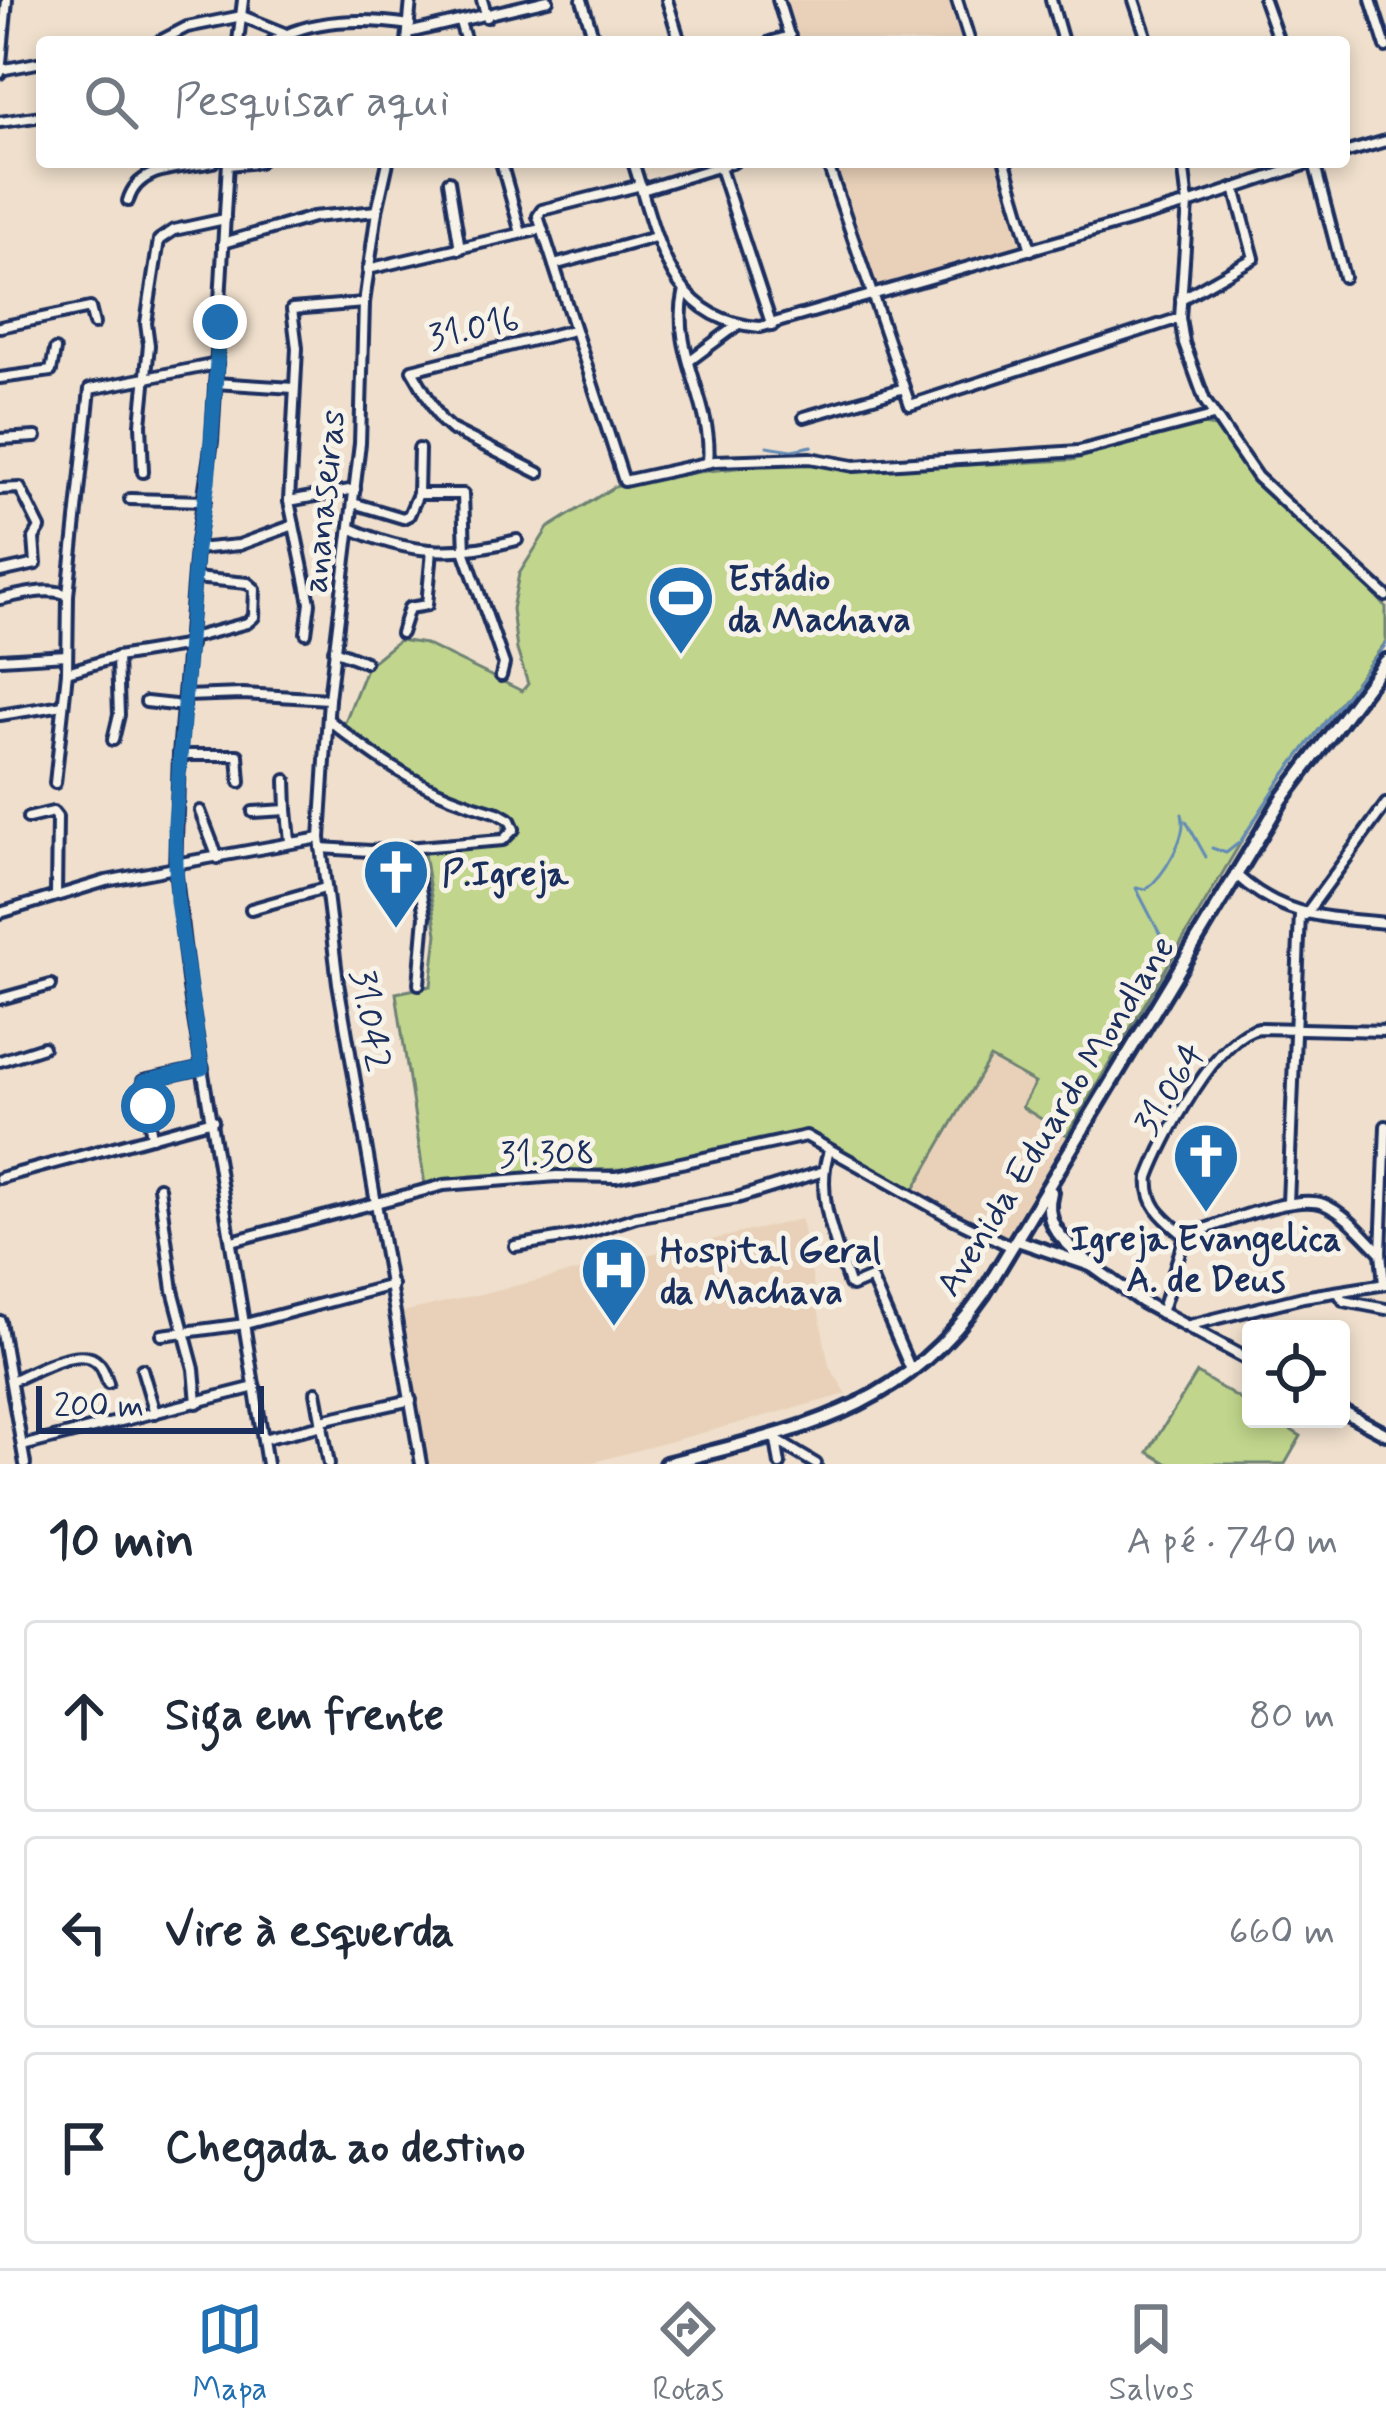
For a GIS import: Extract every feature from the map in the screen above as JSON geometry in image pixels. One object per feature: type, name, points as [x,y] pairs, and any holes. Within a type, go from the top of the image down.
[{"type":"main road","name":"Avenida Eduardo Mondlane","points":[[671,1463],[840,1414],[912,1372],[970,1313],[1235,874],[1300,773],[1386,661]]},
{"type":"main road","points":[[1055,1177],[1049,1222],[1092,1267]]},
{"type":"street","points":[[7,0],[0,72],[36,63]]},
{"type":"street","points":[[239,36],[243,0]]},
{"type":"street","points":[[408,33],[411,0]]},
{"type":"street","points":[[482,0],[487,17]]},
{"type":"street","points":[[282,36],[345,21],[408,33],[548,0]]},
{"type":"street","points":[[582,0],[593,36]]},
{"type":"street","points":[[667,0],[678,36]]},
{"type":"street","points":[[778,0],[789,36]]},
{"type":"street","points":[[957,0],[968,36]]},
{"type":"street","points":[[1051,0],[1062,36]]},
{"type":"street","points":[[1134,0],[1146,36]]},
{"type":"street","points":[[1264,0],[1277,36]]},
{"type":"street","points":[[1371,0],[1385,39]]},
{"type":"street","points":[[170,36],[187,27],[242,16],[285,34]]},
{"type":"street","points":[[460,22],[464,36]]},
{"type":"street","points":[[0,122],[36,117]]},
{"type":"street","points":[[1350,151],[1386,141]]},
{"type":"street","points":[[128,201],[132,186],[145,175],[182,168]]},
{"type":"street","points":[[228,168],[217,364],[179,755],[175,866],[202,1068],[267,1464]]},
{"type":"street","name":"ananaseiras","points":[[321,843],[329,699],[356,488],[364,303],[387,168]]},
{"type":"street","points":[[503,168],[521,233]]},
{"type":"street","points":[[635,168],[655,237],[684,292],[737,326],[772,326],[872,298],[1296,168]]},
{"type":"street","points":[[705,168],[542,210],[538,217],[623,481],[708,462],[801,458],[854,466],[1079,451],[1213,416]]},
{"type":"street","points":[[719,168],[772,326]]},
{"type":"street","points":[[829,168],[907,403],[917,405],[1180,318]]},
{"type":"street","points":[[1007,168],[1031,250]]},
{"type":"street","points":[[1184,168],[1188,204],[1180,318],[1192,370],[1213,416],[1257,478],[1386,596]]},
{"type":"street","points":[[1316,168],[1344,278]]},
{"type":"street","points":[[449,181],[460,248]]},
{"type":"street","points":[[1181,299],[1254,258],[1235,188]]},
{"type":"street","points":[[223,243],[313,217],[376,211]]},
{"type":"street","points":[[143,472],[146,323],[159,239],[174,230],[225,219]]},
{"type":"street","points":[[368,269],[541,229]]},
{"type":"street","points":[[554,265],[655,237]]},
{"type":"street","points":[[684,292],[679,325],[710,444],[708,462]]},
{"type":"street","points":[[306,633],[310,603],[289,501],[297,348],[292,309],[364,303]]},
{"type":"street","points":[[0,327],[89,308],[94,323]]},
{"type":"street","points":[[688,361],[737,326]]},
{"type":"street","name":"31.016","points":[[538,473],[451,429],[412,370],[573,330]]},
{"type":"street","points":[[0,378],[51,371],[55,350]]},
{"type":"street","points":[[55,783],[67,672],[68,595],[90,388],[217,364]]},
{"type":"street","points":[[215,383],[294,388]]},
{"type":"street","points":[[804,417],[901,388]]},
{"type":"street","points":[[0,439],[36,437]]},
{"type":"street","points":[[353,502],[406,518],[418,494],[419,449]]},
{"type":"street","points":[[0,489],[20,488],[40,528],[34,538],[36,564],[0,572]]},
{"type":"street","points":[[289,501],[356,488]]},
{"type":"street","points":[[418,494],[463,494],[465,553],[504,664],[501,676]]},
{"type":"street","points":[[130,499],[205,501]]},
{"type":"street","points":[[196,549],[239,545],[294,525]]},
{"type":"street","points":[[350,528],[398,544],[465,553],[517,541]]},
{"type":"street","points":[[400,633],[409,608],[427,605],[432,550]]},
{"type":"street","points":[[67,672],[190,641],[254,617],[255,590],[248,583],[194,578]]},
{"type":"street","points":[[0,599],[36,592],[68,595]]},
{"type":"street","points":[[334,650],[364,662]]},
{"type":"street","points":[[0,659],[67,655]]},
{"type":"street","points":[[113,740],[119,715],[117,657]]},
{"type":"street","points":[[146,702],[243,694],[329,699]]},
{"type":"street","points":[[0,715],[63,705]]},
{"type":"street","points":[[0,913],[106,880],[290,842],[413,849],[503,840],[514,829],[498,813],[411,781],[329,720]]},
{"type":"street","points":[[179,755],[238,755],[240,782]]},
{"type":"street","points":[[286,780],[290,842]]},
{"type":"street","points":[[1288,1203],[1302,914],[1386,804]]},
{"type":"street","points":[[253,812],[287,810]]},
{"type":"street","points":[[28,818],[53,812],[57,818],[56,895]]},
{"type":"street","points":[[200,812],[218,858]]},
{"type":"street","name":"31.042","points":[[321,843],[338,982],[422,1464]]},
{"type":"street","points":[[413,849],[425,916],[419,984]]},
{"type":"street","points":[[1235,874],[1264,898],[1302,914],[1386,923]]},
{"type":"street","points":[[251,908],[325,888]]},
{"type":"street","points":[[0,999],[51,985]]},
{"type":"street","name":"31.064","points":[[1185,1236],[1155,1209],[1147,1190],[1153,1164],[1227,1044],[1245,1030],[1386,1031]]},
{"type":"street","points":[[0,1061],[43,1047]]},
{"type":"street","points":[[152,1137],[143,1082],[202,1068]]},
{"type":"street","points":[[0,1178],[213,1120]]},
{"type":"street","points":[[1185,1326],[1291,1300],[1385,1284],[1381,1253],[1386,1126]]},
{"type":"street","name":"31.308","points":[[232,1241],[465,1181],[616,1177],[806,1136],[1014,1243]]},
{"type":"street","points":[[829,1151],[821,1172],[832,1232],[849,1284],[871,1278],[912,1372]]},
{"type":"street","points":[[515,1246],[737,1198],[821,1172]]},
{"type":"street","points":[[159,1186],[172,1290],[185,1331],[197,1403]]},
{"type":"street","points":[[1161,1313],[1185,1236],[1288,1203],[1319,1202],[1381,1253]]},
{"type":"street","points":[[1014,1243],[1092,1267],[1161,1313],[1242,1356]]},
{"type":"street","points":[[162,1335],[245,1324],[392,1285]]},
{"type":"street","points":[[1338,1292],[1344,1301],[1386,1309]]},
{"type":"street","points":[[0,1321],[25,1464]]},
{"type":"street","points":[[11,1381],[86,1356],[99,1363],[109,1383]]},
{"type":"street","points":[[142,1369],[155,1413]]},
{"type":"street","points":[[22,1446],[255,1387]]},
{"type":"street","points":[[316,1392],[329,1464]]},
{"type":"street","points":[[263,1439],[411,1400]]},
{"type":"street","points":[[1350,1415],[1386,1434]]},
{"type":"street","points":[[773,1437],[780,1464]]},
{"type":"street","points":[[773,1437],[816,1464]]},
{"type":"shaded area","points":[[784,0],[949,0],[960,36],[795,36]]},
{"type":"shaded area","points":[[838,168],[1002,168],[1027,245],[878,292]]},
{"type":"shaded area","points":[[990,1058],[1036,1083],[1022,1108],[1067,1135],[1007,1237],[913,1191]]},
{"type":"shaded area","name":"Hospital Geral da Machava","points":[[801,1219],[829,1366],[847,1394],[586,1464],[428,1464],[403,1312]]},
{"type":"green space","points":[[1201,425],[1216,427],[1256,484],[1341,558],[1386,607],[1386,642],[1282,778],[1247,832],[1067,1135],[1022,1107],[1035,1083],[990,1058],[913,1191],[790,1135],[622,1169],[470,1176],[425,1185],[396,993],[431,986],[437,934],[422,841],[502,833],[507,812],[414,776],[343,727],[367,666],[399,640],[425,644],[522,691],[528,684],[517,650],[512,609],[519,574],[548,528],[614,487],[811,460],[864,470],[1072,460]]},
{"type":"green space","points":[[1197,1373],[1242,1400],[1242,1428],[1288,1428],[1301,1436],[1285,1464],[1168,1464],[1148,1452]]},
{"type":"waterway","points":[[767,446],[792,450],[812,446]]},
{"type":"waterway","points":[[1212,848],[1226,853],[1240,842],[1281,779],[1386,644]]},
{"type":"waterway","points":[[1164,942],[1136,888],[1146,889],[1167,865],[1178,844],[1182,814]]},
{"type":"waterway","points":[[1186,821],[1206,857]]},
{"type":"waterway","points":[[693,1464],[772,1446]]},
{"type":"place","name":"Estádio da Machava","points":[[681,657]]},
{"type":"place","name":"P.Igreja","points":[[396,931]]},
{"type":"place","name":"Igreja Evangelica A. de Deus","points":[[1206,1215]]},
{"type":"place","name":"Hospital Geral da Machava","points":[[614,1329]]},
{"type":"route","points":[[148,1106],[143,1082],[202,1068],[177,901],[175,824],[196,549],[208,482],[220,322]]}]
